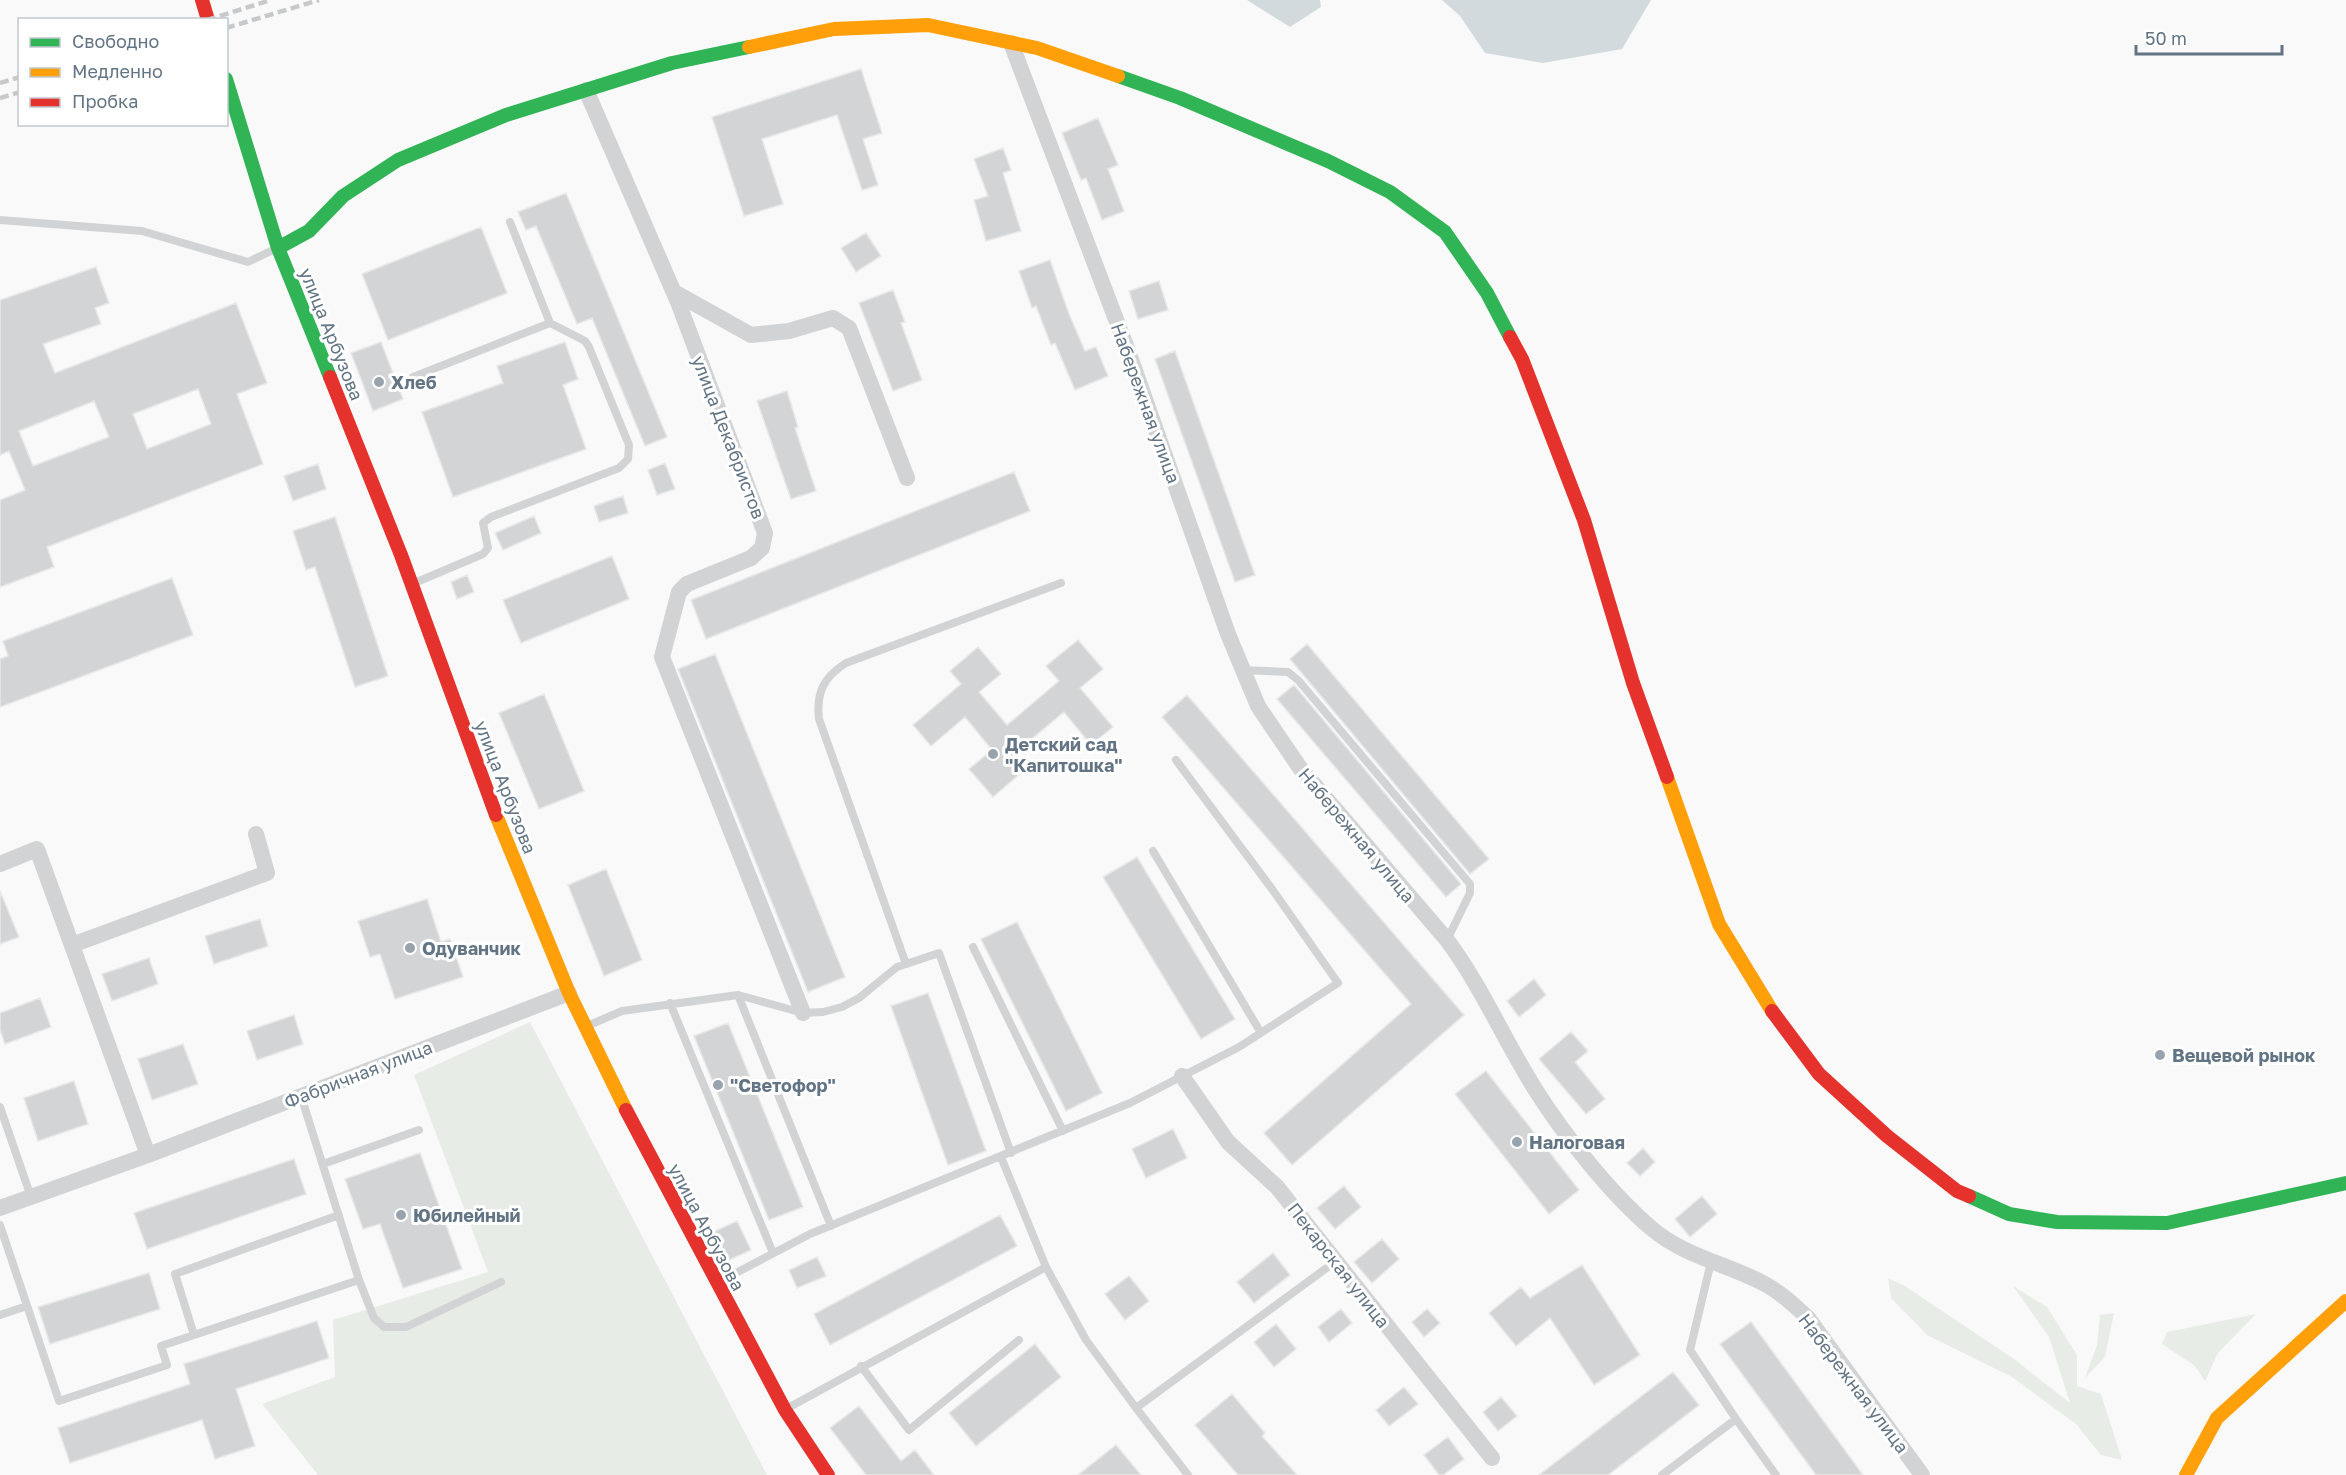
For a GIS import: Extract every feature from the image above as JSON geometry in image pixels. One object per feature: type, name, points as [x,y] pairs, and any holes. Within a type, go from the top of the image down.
[{"type":"street","points":[[202,0],[207,18]]},
{"type":"street","points":[[278,248],[309,231],[344,196],[398,160],[506,115],[672,63],[834,28],[928,25],[1037,48],[1180,98],[1328,161],[1390,192],[1444,232],[1487,293],[1522,359],[1584,520],[1633,683],[1719,924],[1766,1003],[1819,1074],[1887,1136],[1957,1191],[2009,1214],[2057,1222],[2167,1223],[2346,1183]]},
{"type":"street","name":"Набережная улица","points":[[1011,43],[1128,351],[1258,706],[1300,768],[1447,940],[1488,1001],[1540,1097],[1621,1200],[1653,1229],[1687,1253],[1760,1281],[1786,1296],[1808,1318],[1922,1475]]},
{"type":"street","name":"улица Арбузова","points":[[228,85],[278,248],[412,584],[480,775],[569,993],[716,1283],[785,1410],[828,1475]]},
{"type":"street","name":"улица Декабристов","points":[[586,90],[674,292],[765,533],[762,548],[751,558],[687,584],[679,592],[662,657],[803,1013]]},
{"type":"street","points":[[674,292],[751,335],[789,331],[833,318],[849,328],[907,478]]},
{"type":"street","points":[[72,945],[267,873],[256,834]]},
{"type":"street","points":[[0,864],[37,849],[147,1155]]},
{"type":"street","name":"Фабричная улица","points":[[0,1208],[147,1155],[569,993]]},
{"type":"street","name":"Пекарская улица","points":[[1182,1076],[1228,1142],[1277,1187],[1492,1458]]},
{"type":"street","points":[[2186,1475],[2217,1418],[2346,1301]]},
{"type":"lane","points":[[0,220],[142,231],[248,262],[278,248]]},
{"type":"lane","points":[[412,584],[483,554],[488,548],[483,523],[491,517],[620,468],[628,459],[628,446],[589,347],[585,341],[550,323],[510,222]]},
{"type":"lane","points":[[413,378],[550,323]]},
{"type":"lane","points":[[906,964],[819,719],[819,693],[824,681],[846,663],[1061,583]]},
{"type":"lane","points":[[1243,670],[1288,672],[1298,680],[1470,884],[1470,893],[1447,940]]},
{"type":"lane","points":[[716,1283],[831,1226],[1130,1103],[1261,1033],[1338,983],[1272,889],[1176,760]]},
{"type":"lane","points":[[1153,851],[1261,1033]]},
{"type":"lane","points":[[973,947],[1063,1131]]},
{"type":"lane","points":[[585,1027],[622,1011],[738,995],[803,1013],[842,1007],[873,988],[897,966],[939,953],[1011,1153]]},
{"type":"lane","points":[[738,995],[831,1226]]},
{"type":"lane","points":[[670,1003],[773,1253]]},
{"type":"lane","points":[[302,1096],[359,1280],[374,1318],[384,1326],[406,1327],[501,1282]]},
{"type":"lane","points":[[0,1107],[32,1197]]},
{"type":"lane","points":[[323,1164],[419,1130]]},
{"type":"lane","points":[[1001,1157],[1046,1267],[1086,1340],[1188,1475]]},
{"type":"lane","points":[[194,1335],[175,1274],[339,1215]]},
{"type":"lane","points":[[0,1225],[59,1401],[167,1365],[161,1346],[359,1280]]},
{"type":"lane","points":[[1137,1408],[1336,1261]]},
{"type":"lane","points":[[1711,1262],[1690,1350],[1776,1475]]},
{"type":"lane","points":[[785,1410],[861,1366],[1046,1267]]},
{"type":"lane","points":[[0,1316],[27,1306]]},
{"type":"lane","points":[[861,1366],[909,1430],[1019,1340]]},
{"type":"lane","points":[[1662,1475],[1736,1419]]},
{"type":"shaded area","points":[[1247,0],[1320,0],[1321,7],[1290,27]]},
{"type":"shaded area","points":[[1442,0],[1651,0],[1622,49],[1543,63],[1485,53],[1460,16]]},
{"type":"shaded area","points":[[530,1022],[767,1475],[318,1475],[262,1404],[335,1377],[333,1320],[488,1272],[414,1075]]},
{"type":"shaded area","points":[[1888,1278],[1905,1286],[2014,1359],[2070,1403],[2049,1337],[2013,1286],[2047,1307],[2077,1355],[2077,1386],[2101,1394],[2122,1460],[2101,1455],[2076,1424],[2012,1377],[1927,1335],[1891,1298]]},
{"type":"shaded area","points":[[2114,1313],[2105,1357],[2085,1378],[2097,1345],[2100,1315]]},
{"type":"shaded area","points":[[2256,1314],[2218,1353],[2205,1381],[2195,1366],[2162,1344],[2167,1332]]},
{"type":"building","points":[[861,69],[882,133],[863,139],[878,185],[862,190],[837,115],[762,139],[783,204],[744,216],[712,117]]},
{"type":"building","points":[[1098,118],[1118,165],[1108,169],[1124,211],[1102,220],[1086,178],[1081,180],[1062,133]]},
{"type":"building","points":[[1003,148],[1011,170],[1003,173],[1021,231],[986,241],[974,200],[988,196],[974,159]]},
{"type":"building","points":[[566,193],[667,437],[645,446],[592,318],[577,324],[536,226],[526,230],[518,212]]},
{"type":"building","points":[[481,227],[507,293],[388,340],[362,274]]},
{"type":"building","points":[[866,233],[881,256],[856,272],[841,248]]},
{"type":"building","points":[[1050,260],[1085,351],[1096,347],[1108,376],[1075,390],[1055,343],[1051,345],[1036,306],[1032,308],[1019,271]]},
{"type":"building","points":[[96,267],[109,303],[95,308],[101,324],[43,344],[55,373],[236,303],[267,383],[237,394],[263,464],[47,547],[54,567],[0,587],[0,500],[25,490],[9,451],[0,455],[0,300]],"holes":[[[198,389],[211,424],[147,449],[133,414]],[[94,401],[109,437],[33,466],[19,431]]]},
{"type":"building","points":[[1159,281],[1168,310],[1138,319],[1129,291]]},
{"type":"building","points":[[893,290],[905,322],[901,323],[922,380],[893,391],[859,303]]},
{"type":"building","name":"Хлеб","points":[[381,342],[403,399],[373,411],[351,353]]},
{"type":"building","points":[[565,342],[578,379],[563,385],[586,449],[453,497],[422,412],[503,383],[497,366]]},
{"type":"building","points":[[1175,351],[1255,575],[1235,582],[1155,359]]},
{"type":"building","points":[[787,391],[798,427],[795,428],[816,491],[791,499],[757,401]]},
{"type":"building","points":[[665,463],[675,489],[657,495],[648,470]]},
{"type":"building","points":[[318,464],[326,489],[293,501],[284,476]]},
{"type":"building","points":[[1014,472],[1030,511],[706,639],[691,600]]},
{"type":"building","points":[[623,496],[628,513],[599,522],[594,506]]},
{"type":"building","points":[[534,516],[541,533],[503,550],[495,533]]},
{"type":"building","points":[[335,517],[388,676],[355,687],[315,567],[306,570],[293,531]]},
{"type":"building","points":[[612,556],[629,599],[521,643],[503,600]]},
{"type":"building","points":[[467,575],[474,592],[457,599],[451,582]]},
{"type":"building","points":[[172,578],[193,635],[0,707],[0,659],[8,656],[3,641]]},
{"type":"building","points":[[1078,640],[1103,669],[1080,688],[1113,727],[1091,745],[1064,712],[1010,757],[1022,772],[993,797],[969,769],[992,750],[965,717],[931,746],[913,725],[961,684],[950,671],[978,647],[1001,674],[979,692],[1007,725],[1059,681],[1046,666]]},
{"type":"building","points":[[1307,644],[1489,859],[1470,874],[1290,659]]},
{"type":"building","points":[[715,654],[845,977],[808,992],[678,669]]},
{"type":"building","points":[[1294,685],[1461,884],[1446,897],[1277,699]]},
{"type":"building","points":[[544,694],[584,791],[539,809],[499,713]]},
{"type":"building","points":[[1187,695],[1464,1015],[1292,1165],[1264,1133],[1411,1004],[1162,717]]},
{"type":"building","points":[[1137,857],[1235,1019],[1201,1039],[1103,877]]},
{"type":"building","points":[[606,869],[642,960],[604,976],[568,885]]},
{"type":"building","points":[[0,891],[19,937],[0,944]]},
{"type":"building","name":"Одуванчик","points":[[427,899],[441,942],[450,939],[463,977],[395,999],[380,954],[370,957],[358,921]]},
{"type":"building","points":[[260,919],[268,946],[214,964],[205,936]]},
{"type":"building","points":[[1017,922],[1102,1093],[1066,1111],[981,939]]},
{"type":"building","points":[[149,958],[158,984],[112,1001],[102,974]]},
{"type":"building","points":[[1534,979],[1546,995],[1519,1017],[1507,1001]]},
{"type":"building","points":[[928,993],[986,1151],[948,1165],[891,1006]]},
{"type":"building","points":[[40,998],[51,1027],[5,1044],[0,1030],[0,1013]]},
{"type":"building","points":[[294,1015],[303,1044],[257,1060],[247,1031]]},
{"type":"building","points":[[728,1023],[803,1207],[769,1220],[694,1036]]},
{"type":"building","points":[[1571,1032],[1588,1051],[1575,1062],[1605,1099],[1586,1114],[1539,1059]]},
{"type":"building","points":[[183,1044],[198,1084],[152,1100],[138,1059]]},
{"type":"building","name":"Налоговая","points":[[1486,1071],[1579,1190],[1549,1214],[1455,1094]]},
{"type":"building","points":[[74,1081],[88,1124],[38,1141],[24,1098]]},
{"type":"building","points":[[1173,1129],[1187,1158],[1146,1178],[1132,1149]]},
{"type":"building","points":[[1643,1148],[1655,1162],[1640,1176],[1627,1163]]},
{"type":"building","name":"Юбилейный","points":[[420,1153],[462,1269],[403,1288],[380,1224],[363,1229],[345,1179]]},
{"type":"building","points":[[294,1159],[306,1194],[147,1249],[134,1213]]},
{"type":"building","points":[[1344,1186],[1361,1207],[1335,1229],[1317,1208]]},
{"type":"building","points":[[1702,1196],[1717,1214],[1690,1237],[1675,1219]]},
{"type":"building","points":[[1000,1215],[1017,1246],[830,1345],[814,1314]]},
{"type":"building","points":[[737,1221],[751,1250],[727,1261],[713,1232]]},
{"type":"building","points":[[1382,1239],[1399,1259],[1372,1283],[1354,1262]]},
{"type":"building","points":[[1273,1253],[1290,1275],[1254,1303],[1237,1282]]},
{"type":"building","points":[[817,1257],[826,1276],[797,1288],[789,1270]]},
{"type":"building","points":[[1582,1265],[1640,1355],[1594,1385],[1550,1318],[1516,1346],[1489,1313],[1521,1287],[1530,1298]]},
{"type":"building","points":[[149,1273],[160,1309],[50,1344],[38,1307]]},
{"type":"building","points":[[1129,1276],[1149,1301],[1125,1320],[1105,1294]]},
{"type":"building","points":[[1341,1309],[1352,1323],[1329,1342],[1318,1327]]},
{"type":"building","points":[[1427,1309],[1440,1323],[1424,1337],[1412,1322]]},
{"type":"building","points":[[317,1321],[329,1358],[236,1389],[255,1446],[215,1459],[202,1420],[70,1463],[58,1428],[190,1384],[184,1364]]},
{"type":"building","points":[[1751,1322],[1863,1475],[1816,1475],[1720,1344]]},
{"type":"building","points":[[1276,1324],[1296,1349],[1274,1367],[1254,1342]]},
{"type":"building","points":[[1035,1344],[1061,1377],[976,1446],[949,1413]]},
{"type":"building","points":[[1673,1372],[1699,1405],[1608,1475],[1539,1475]]},
{"type":"building","points":[[1404,1387],[1418,1404],[1389,1426],[1376,1410]]},
{"type":"building","points":[[1232,1394],[1265,1433],[1262,1436],[1297,1475],[1238,1475],[1195,1425]]},
{"type":"building","points":[[1501,1397],[1517,1416],[1498,1431],[1483,1412]]},
{"type":"building","points":[[859,1406],[901,1461],[915,1450],[934,1475],[866,1475],[830,1428]]},
{"type":"building","points":[[1448,1437],[1464,1459],[1443,1475],[1439,1475],[1424,1455]]},
{"type":"building","points":[[1116,1445],[1141,1475],[1078,1475]]},
{"type":"railway","points":[[213,18],[271,0]]},
{"type":"railway","points":[[228,27],[319,0]]},
{"type":"railway","points":[[0,83],[18,78]]},
{"type":"railway","points":[[0,98],[18,93]]},
{"type":"traffic: fast","points":[[278,248],[309,231],[343,196],[398,160],[506,115],[672,63],[749,47]]},
{"type":"traffic: fast","points":[[1118,76],[1180,98],[1328,161],[1390,192],[1445,232],[1487,293],[1510,337]]},
{"type":"traffic: fast","points":[[228,86],[278,248],[330,377]]},
{"type":"traffic: fast","points":[[1969,1196],[2009,1214],[2057,1222],[2167,1223],[2346,1183]]},
{"type":"traffic: slow","points":[[749,47],[834,29],[928,25],[1037,48],[1118,76]]},
{"type":"traffic: slow","points":[[1667,777],[1719,924],[1772,1011]]},
{"type":"traffic: slow","points":[[496,815],[569,993],[626,1110]]},
{"type":"traffic: slow","points":[[2186,1475],[2217,1418],[2346,1301]]},
{"type":"traffic: jam","points":[[202,0],[207,18]]},
{"type":"traffic: jam","points":[[1510,337],[1522,359],[1584,520],[1633,683],[1667,777]]},
{"type":"traffic: jam","points":[[330,377],[401,555],[496,815]]},
{"type":"traffic: jam","points":[[1772,1011],[1819,1074],[1887,1136],[1957,1191],[1969,1196]]},
{"type":"traffic: jam","points":[[626,1110],[785,1410],[828,1475]]},
{"type":"place","name":"Хлеб","points":[[379,382]]},
{"type":"place","name":"Детский сад \"Капитошка\"","points":[[993,754]]},
{"type":"place","name":"Одуванчик","points":[[410,948]]},
{"type":"place","name":"Вещевой рынок","points":[[2160,1055]]},
{"type":"place","name":"\"Светофор\"","points":[[718,1085]]},
{"type":"place","name":"Налоговая","points":[[1517,1142]]},
{"type":"place","name":"Юбилейный","points":[[401,1215]]}]
